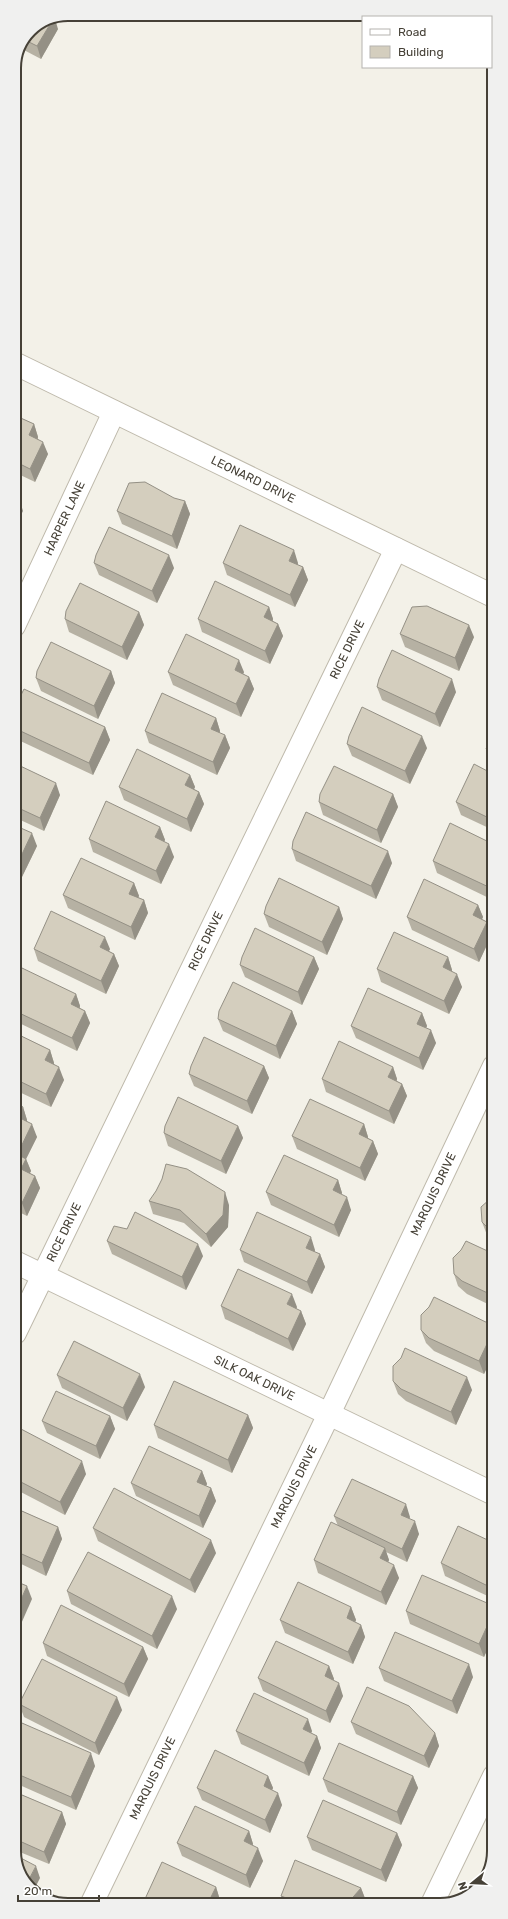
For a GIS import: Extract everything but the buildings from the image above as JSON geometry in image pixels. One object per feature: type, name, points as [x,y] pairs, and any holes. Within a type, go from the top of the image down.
[{"type":"street","name":"LEONARD DRIVE","points":[[21,366],[487,593]]},
{"type":"street","name":"HARPER LANE","points":[[21,611],[114,412]]},
{"type":"street","name":"RICE DRIVE","points":[[21,1320],[396,549]]},
{"type":"street","name":"MARQUIS DRIVE","points":[[95,1898],[329,1414],[487,1081]]},
{"type":"street","name":"SILK OAK DRIVE","points":[[21,1265],[487,1491]]},
{"type":"street","points":[[435,1898],[487,1790]]}]
